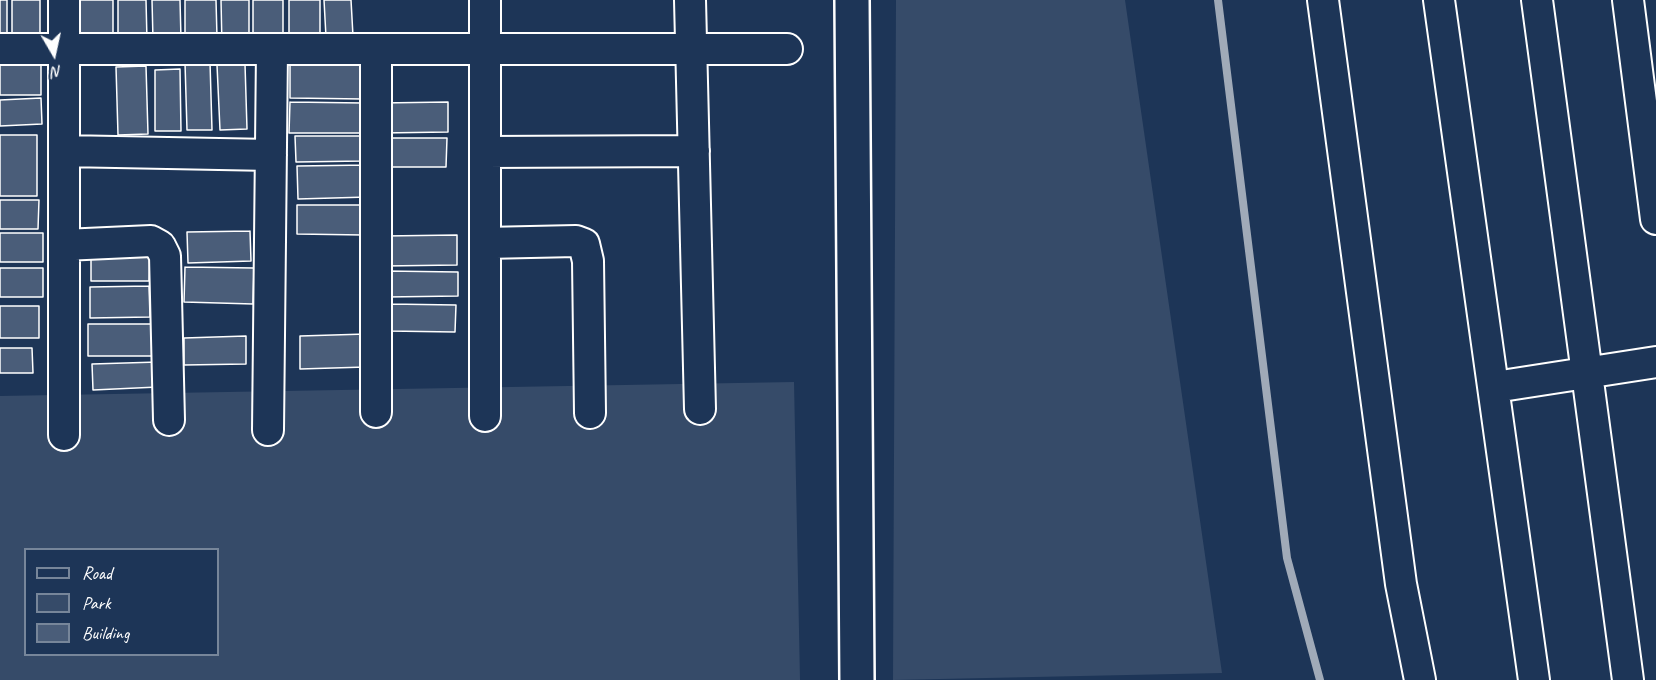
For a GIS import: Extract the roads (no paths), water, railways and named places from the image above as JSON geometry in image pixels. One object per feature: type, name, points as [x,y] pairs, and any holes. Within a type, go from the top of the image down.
[{"type":"street","points":[[63,435],[64,0]]},
{"type":"street","points":[[485,0],[485,416]]},
{"type":"street","points":[[690,0],[700,409]]},
{"type":"street","points":[[852,0],[857,680]]},
{"type":"street","points":[[1439,0],[1495,387],[1534,680]]},
{"type":"street","points":[[1537,0],[1628,680]]},
{"type":"street","points":[[1628,0],[1656,219]]},
{"type":"street","points":[[1330,1],[1401,584],[1420,680]]},
{"type":"street","points":[[0,49],[787,49]]},
{"type":"street","points":[[268,430],[272,50]]},
{"type":"street","points":[[376,50],[376,412]]},
{"type":"street","points":[[64,151],[271,155]]},
{"type":"street","points":[[486,152],[694,151]]},
{"type":"street","points":[[64,244],[151,241],[160,246],[165,256],[169,420]]},
{"type":"street","points":[[485,243],[576,241],[584,244],[588,261],[590,413]]},
{"type":"street","points":[[1495,387],[1656,362]]},
{"type":"waterway","points":[[1218,0],[1287,558],[1320,680]]}]
